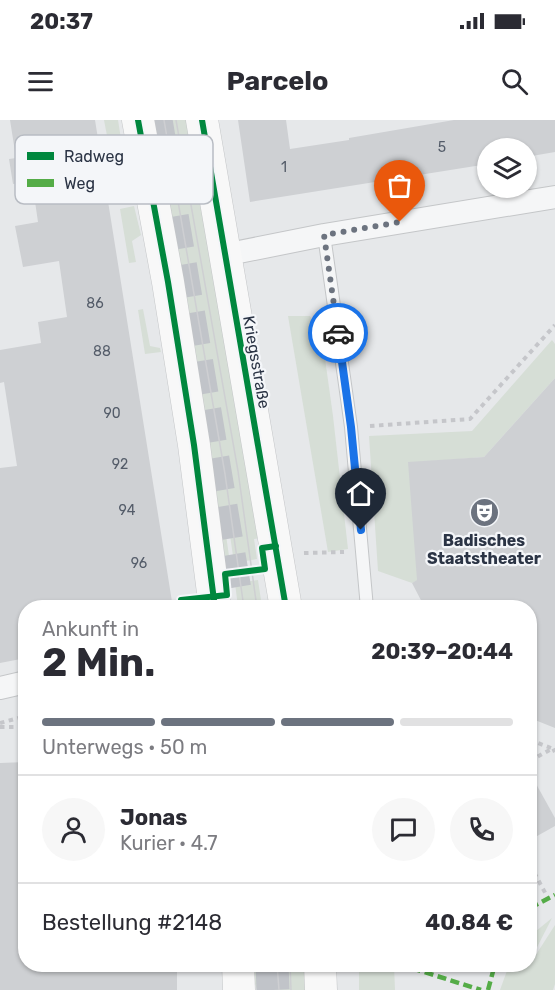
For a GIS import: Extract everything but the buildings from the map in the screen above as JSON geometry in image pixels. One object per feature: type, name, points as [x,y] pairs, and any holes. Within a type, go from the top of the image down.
[{"type":"main road","points":[[138,120],[141,135]]},
{"type":"main road","name":"Kriegsstraße","points":[[202,120],[204,135]]},
{"type":"main road","name":"Kriegsstraße","points":[[213,188],[285,600]]},
{"type":"main road","points":[[154,204],[194,445],[214,600]]},
{"type":"main road","points":[[238,972],[238,990]]},
{"type":"main road","points":[[320,972],[321,990]]},
{"type":"street","points":[[224,255],[324,235],[555,197]]},
{"type":"street","points":[[0,688],[18,684]]},
{"type":"lane","points":[[324,235],[351,427],[366,600]]},
{"type":"path","points":[[351,427],[470,419],[555,325]]},
{"type":"path","points":[[276,546],[296,553],[363,551]]},
{"type":"path","points":[[0,725],[18,719]]},
{"type":"path","points":[[0,725],[18,726]]},
{"type":"path","points":[[537,743],[554,750]]},
{"type":"path","points":[[537,758],[554,750]]},
{"type":"path","points":[[537,878],[548,898]]},
{"type":"shaded area","points":[[104,120],[118,120],[120,135],[107,135]]},
{"type":"shaded area","points":[[146,120],[195,120],[198,135],[148,135]]},
{"type":"shaded area","points":[[160,204],[210,204],[268,537],[254,539],[257,559],[234,563],[228,521],[224,521],[230,563],[218,565]]},
{"type":"shaded area","points":[[134,206],[141,235],[132,241],[136,262],[129,263],[120,209]]},
{"type":"shaded area","points":[[143,309],[150,346],[160,348],[161,352],[145,354],[138,310]]},
{"type":"shaded area","points":[[288,316],[310,316],[322,337],[348,549],[328,552]]},
{"type":"shaded area","points":[[552,340],[555,344],[555,378],[484,457],[409,463],[439,570],[412,583],[378,571],[369,436],[472,431]]},
{"type":"shaded area","points":[[258,580],[261,600],[237,600],[235,583]]},
{"type":"shaded area","points":[[552,918],[537,947],[537,930]]},
{"type":"shaded area","points":[[555,925],[555,984],[553,990],[500,990],[506,972],[537,972],[537,953]]},
{"type":"shaded area","points":[[251,972],[313,972],[314,990],[257,990]]},
{"type":"shaded area","points":[[359,972],[394,972],[395,990],[359,990]]},
{"type":"tunnel","points":[[156,120],[159,135]]},
{"type":"tunnel","points":[[170,204],[237,600]]},
{"type":"tunnel","points":[[272,972],[273,990]]},
{"type":"tram line","points":[[164,120],[167,135]]},
{"type":"tram line","points":[[176,120],[179,135]]},
{"type":"tram line","points":[[178,204],[225,474],[243,600]]},
{"type":"tram line","points":[[191,204],[238,471],[256,600]]},
{"type":"tram line","points":[[278,972],[279,990]]},
{"type":"tram line","points":[[290,972],[291,990]]},
{"type":"marked path","points":[[537,904],[555,895]]},
{"type":"marked path","points":[[424,972],[481,990]]},
{"type":"marked path","points":[[488,990],[493,972]]},
{"type":"cycle path","points":[[138,120],[141,135]]},
{"type":"cycle path","points":[[202,120],[205,135]]},
{"type":"cycle path","points":[[213,184],[285,600]]},
{"type":"cycle path","points":[[154,204],[194,445],[214,600]]},
{"type":"cycle path","points":[[181,600],[227,595],[225,574],[265,569],[262,548],[276,546]]},
{"type":"way so far","points":[[338,333],[324,235],[400,222]]},
{"type":"place","name":"Badisches Staatstheater","points":[[484,512]]},
{"type":"route","points":[[338,333],[351,427],[361,530]]}]
